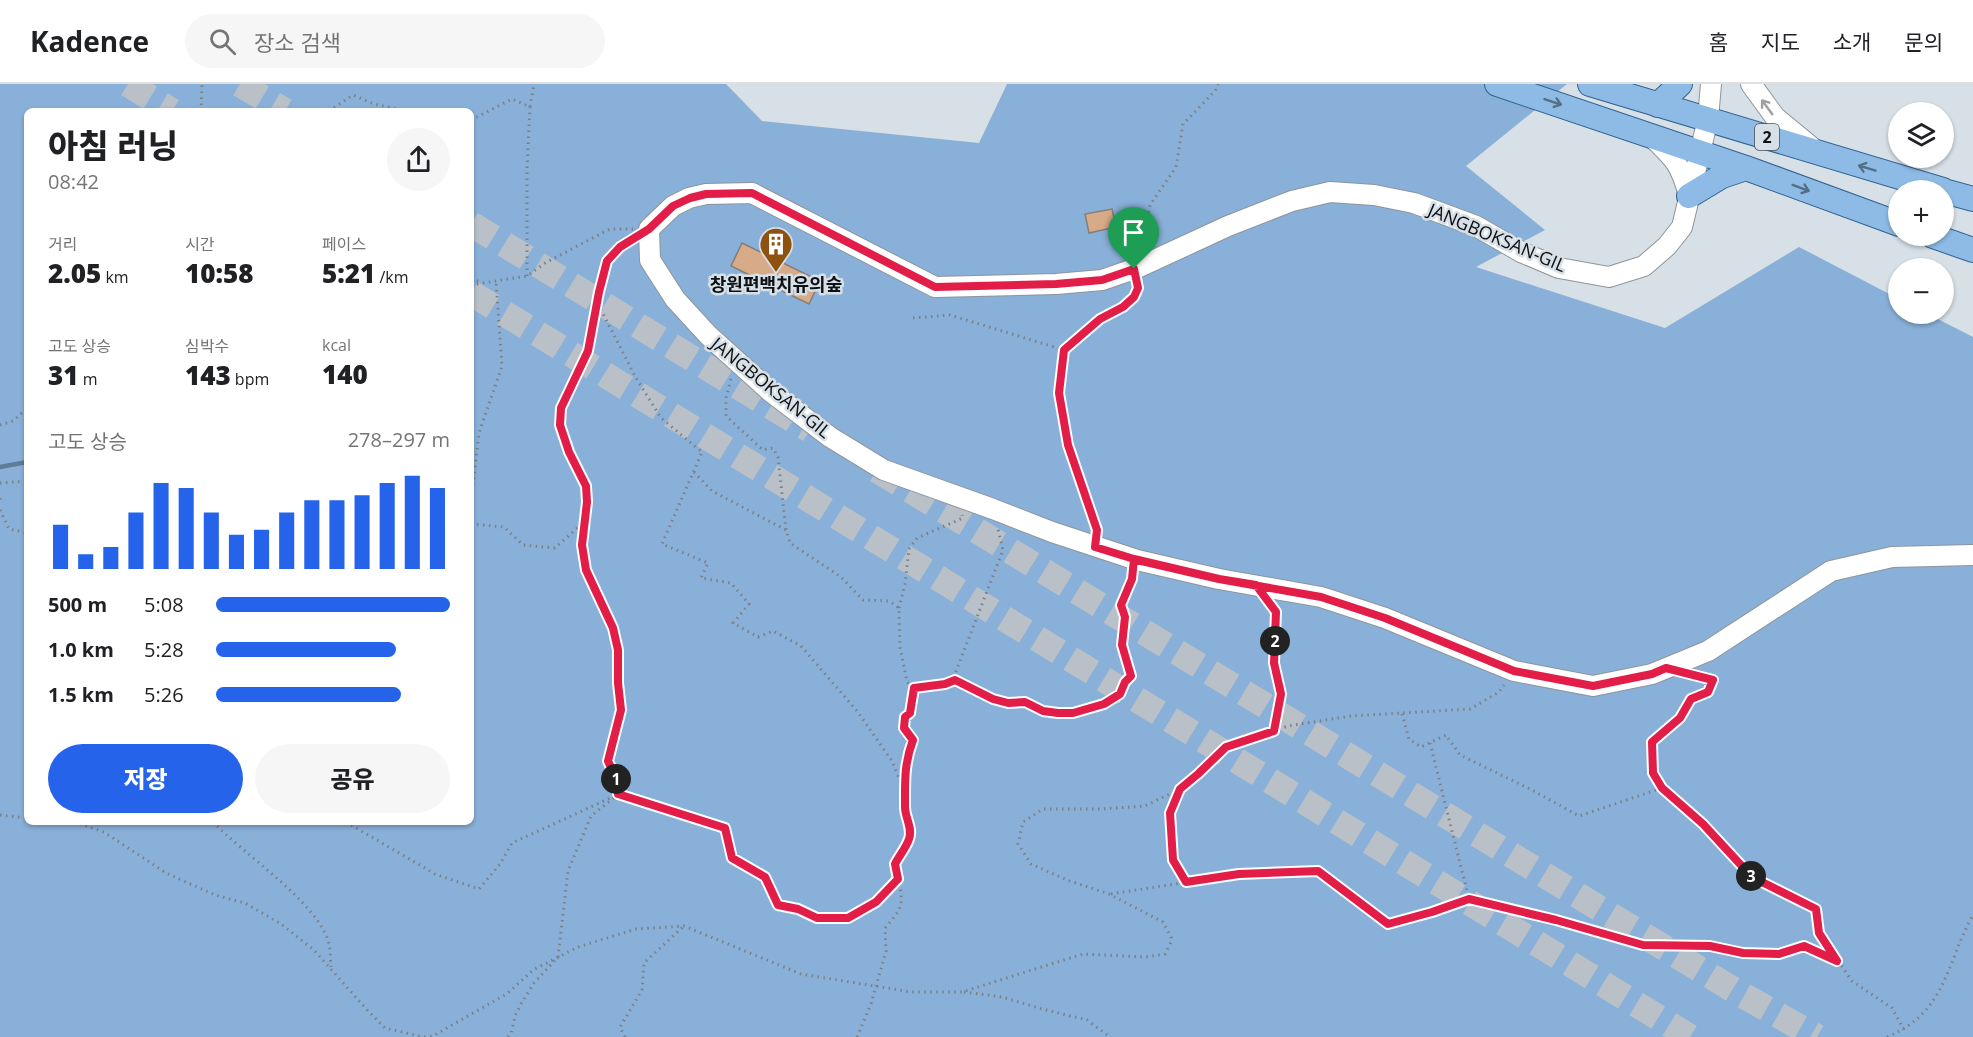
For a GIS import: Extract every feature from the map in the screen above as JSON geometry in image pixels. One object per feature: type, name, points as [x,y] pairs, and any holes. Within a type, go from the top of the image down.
[{"type":"main road","name":"2","points":[[1497,84],[1701,152],[1888,220]]},
{"type":"main road","name":"2","points":[[1590,84],[1908,180]]},
{"type":"main road","points":[[1658,105],[1680,84]]},
{"type":"main road","points":[[1689,196],[1722,176],[1746,168]]},
{"type":"main road","name":"2","points":[[1954,194],[1973,199]]},
{"type":"main road","points":[[1954,243],[1973,250]]},
{"type":"street","name":"JANGBOKSAN-GIL","points":[[1711,84],[1708,119],[1682,227],[1667,246],[1644,266],[1609,277],[1559,268],[1521,252],[1476,226],[1413,203],[1374,195],[1330,192],[1292,201],[1227,226],[1136,269],[1102,280],[1056,284],[935,287],[752,193],[706,194],[673,206],[649,229],[650,260],[675,299],[736,362],[830,437],[884,470],[993,508],[1052,532],[1134,559],[1219,579],[1321,597],[1374,614],[1514,671],[1593,686],[1652,674],[1708,651],[1831,571],[1892,557],[1973,555]]},
{"type":"street","points":[[1750,84],[1775,117],[1819,153]]},
{"type":"street","points":[[1649,134],[1673,156],[1682,171],[1689,196]]},
{"type":"path","points":[[201,108],[202,84]]},
{"type":"path","points":[[527,276],[527,169],[530,107],[534,84]]},
{"type":"path","points":[[1095,547],[1097,530],[1068,445],[1059,393],[1064,350],[1100,319],[1123,307],[1134,297],[1138,288],[1136,269],[1150,205],[1176,167],[1183,124],[1215,91],[1218,84]]},
{"type":"path","points":[[334,108],[353,95],[374,104],[392,108]]},
{"type":"path","points":[[474,118],[512,99],[530,107]]},
{"type":"path","points":[[474,285],[527,276],[545,263],[610,229],[649,229]]},
{"type":"path","points":[[618,794],[618,783],[608,761],[621,710],[618,650],[613,628],[586,570],[582,545],[587,502],[586,486],[569,452],[560,425],[561,408],[588,351],[607,261],[620,247],[649,229]]},
{"type":"path","points":[[1113,232],[1136,269]]},
{"type":"path","points":[[474,280],[484,283]]},
{"type":"path","points":[[474,477],[479,433],[502,366],[496,281]]},
{"type":"path","points":[[597,302],[636,378],[661,418],[702,452],[662,544],[708,563],[701,578],[731,583],[749,604],[733,623],[758,637],[773,631],[801,646],[857,711],[892,761],[906,795]]},
{"type":"path","points":[[913,318],[950,315],[1064,350]]},
{"type":"path","points":[[736,362],[726,398],[726,416],[762,450],[773,448],[778,457],[786,530],[790,543],[842,577],[863,600],[889,601],[899,608]]},
{"type":"path","points":[[0,425],[13,422],[24,411]]},
{"type":"path","points":[[694,472],[712,491],[786,530]]},
{"type":"path","points":[[0,483],[24,481]]},
{"type":"path","points":[[958,497],[963,518],[917,538],[909,549],[905,584],[899,608],[900,647],[907,682],[914,688],[945,684],[953,680],[1003,550],[993,508]]},
{"type":"path","points":[[0,498],[0,503]]},
{"type":"path","points":[[0,510],[9,529],[24,532]]},
{"type":"path","points":[[474,524],[504,526],[523,545],[555,548],[585,522]]},
{"type":"path","points":[[953,680],[993,699],[1008,703],[1025,702],[1048,713],[1073,713],[1104,704],[1120,694],[1125,682],[1131,676],[1122,645],[1125,617],[1121,605],[1132,579],[1134,559]]},
{"type":"path","points":[[1256,585],[1276,612],[1274,663],[1281,694],[1274,731]]},
{"type":"path","points":[[962,992],[1083,954],[1145,957],[1165,954],[1171,942],[1171,937],[1163,922],[1109,894],[1067,880],[1031,864],[1018,844],[1023,822],[1043,809],[1145,806],[1180,789],[1226,747],[1288,726],[1323,719],[1470,710],[1499,692],[1514,671]]},
{"type":"path","points":[[1695,674],[1713,680],[1708,692],[1691,699],[1680,718],[1652,742],[1653,773],[1662,788],[1703,824],[1752,877],[1816,909],[1819,933],[1837,961],[1852,981],[1892,1008],[1904,1030]]},
{"type":"path","points":[[857,1037],[872,1004],[886,951],[885,928],[903,902],[895,864],[909,839],[909,823],[904,809],[906,795],[903,778],[908,770],[905,760],[913,740],[904,728],[905,717],[910,713],[914,688]]},
{"type":"path","points":[[1402,714],[1409,739],[1421,747],[1446,735],[1460,755],[1579,816],[1662,788]]},
{"type":"path","points":[[1430,743],[1469,899]]},
{"type":"path","points":[[1180,789],[1170,813],[1173,860],[1186,882]]},
{"type":"path","points":[[510,1036],[515,1016],[525,997],[534,983],[558,957],[568,871],[591,816],[618,794]]},
{"type":"path","points":[[351,825],[435,874],[479,889],[500,864],[512,843],[618,794],[725,828],[732,858],[765,877],[778,905],[798,909],[817,918],[848,918],[876,902],[898,879]]},
{"type":"path","points":[[0,815],[24,818]]},
{"type":"path","points":[[83,825],[104,832],[166,873],[215,895],[245,903],[281,924],[314,950],[385,1028],[423,1037],[433,1036],[508,993],[533,970],[592,942],[636,929],[684,926],[801,974],[911,992],[962,992],[1002,997],[1087,1020],[1110,1037]]},
{"type":"path","points":[[216,825],[314,915],[329,943],[331,969]]},
{"type":"path","points":[[1109,894],[1239,874],[1318,871],[1388,924],[1469,899],[1556,920],[1643,945],[1710,946],[1743,953],[1770,954],[1779,954],[1804,946],[1837,961]]},
{"type":"path","points":[[1887,1037],[1904,1030],[1928,1010],[1945,981],[1960,938],[1973,915]]},
{"type":"path","points":[[625,1037],[620,1027],[642,990],[644,963],[684,926]]},
{"type":"shaded area","points":[[0,84],[726,84],[762,121],[979,143],[1007,84],[1567,84],[1466,166],[1545,230],[1476,267],[1665,328],[1799,247],[1888,293],[1888,324],[1948,324],[1973,337],[1973,1037],[0,1037]]},
{"type":"building","points":[[1112,209],[1116,227],[1089,233],[1085,214]]},
{"type":"building","name":"창원편백치유의숲","points":[[742,243],[820,281],[809,304],[731,266]]},
{"type":"waterway","points":[[0,467],[24,463]]},
{"type":"tunnel","points":[[128,84],[167,108]]},
{"type":"tunnel","points":[[240,84],[280,108]]},
{"type":"tunnel","points":[[474,226],[810,430]]},
{"type":"tunnel","points":[[474,295],[1690,1037]]},
{"type":"tunnel","points":[[877,470],[1737,992],[1817,1037]]},
{"type":"place","name":"창원편백치유의숲","points":[[776,273]]},
{"type":"route","points":[[1134,269],[1102,280],[1056,284],[935,287],[752,193],[706,194],[690,198],[673,206],[649,229],[620,247],[607,261],[588,351],[561,408],[560,425],[569,452],[586,486],[587,502],[582,545],[586,570],[613,628],[618,650],[621,710],[608,761],[618,783],[618,794],[725,828],[732,858],[765,877],[778,905],[798,909],[817,918],[848,918],[876,902],[898,879],[895,864],[909,839],[909,823],[904,809],[906,795],[903,778],[908,770],[905,760],[913,740],[904,728],[905,717],[910,713],[914,688],[945,684],[955,680],[993,699],[1008,703],[1025,702],[1048,713],[1073,713],[1104,704],[1120,694],[1125,682],[1131,676],[1122,645],[1125,617],[1121,605],[1132,579],[1134,559],[1219,579],[1256,585],[1276,612],[1274,663],[1281,694],[1274,731],[1226,747],[1180,789],[1170,813],[1173,860],[1186,882],[1239,874],[1318,871],[1388,924],[1469,899],[1556,920],[1643,945],[1710,946],[1743,953],[1779,954],[1804,946],[1837,961],[1819,933],[1816,909],[1752,877],[1703,824],[1662,788],[1653,773],[1652,742],[1680,718],[1691,699],[1708,692],[1713,680],[1666,668],[1652,674],[1593,686],[1514,671],[1385,618],[1321,597],[1256,585],[1219,579],[1137,560],[1134,559],[1095,547],[1097,530],[1068,445],[1059,393],[1064,350],[1100,319],[1123,307],[1134,297],[1138,288],[1134,269]]}]
